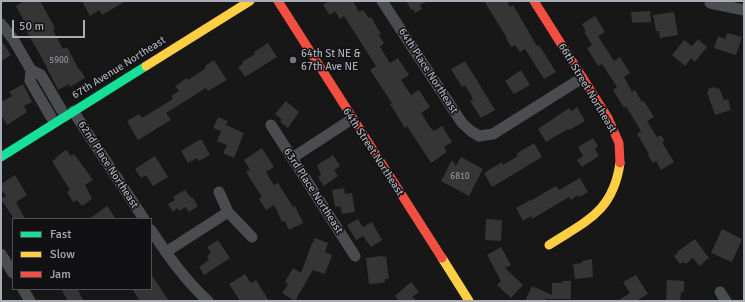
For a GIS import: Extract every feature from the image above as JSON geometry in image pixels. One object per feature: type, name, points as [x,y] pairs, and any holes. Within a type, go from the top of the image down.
[{"type":"street","name":"67th Avenue Northeast","points":[[1,157],[54,122],[250,1]]},
{"type":"street","name":"64th Street Northeast","points":[[278,1],[466,300]]},
{"type":"street","name":"64th Place Northeast","points":[[382,1],[462,123],[478,136],[493,134],[582,78]]},
{"type":"street","name":"66th Street Northeast","points":[[534,1],[608,118],[620,147],[619,172],[611,195],[600,211],[587,221],[548,245]]},
{"type":"street","points":[[710,3],[744,10]]},
{"type":"street","points":[[1,24],[31,70],[30,81],[54,122]]},
{"type":"street","name":"62nd Place Northeast","points":[[31,70],[41,76],[143,218]]},
{"type":"street","points":[[292,158],[352,119]]},
{"type":"street","name":"63rd Place Northeast","points":[[271,126],[355,256]]},
{"type":"street","points":[[219,192],[228,212],[252,237]]},
{"type":"street","points":[[166,252],[228,212]]},
{"type":"street","points":[[152,231],[180,272],[208,301]]},
{"type":"street","points":[[1,254],[12,271]]},
{"type":"street","points":[[24,290],[30,301]]},
{"type":"building","points":[[24,1],[40,1],[55,28],[53,30],[63,49],[67,47],[85,78],[70,87],[69,84],[58,90],[24,27],[27,26],[16,6]]},
{"type":"building","points":[[82,1],[126,1],[102,15],[99,10],[90,16]]},
{"type":"building","points":[[329,1],[353,1],[359,12],[363,10],[369,18],[371,17],[381,34],[379,35],[384,43],[380,47],[390,63],[398,58],[409,75],[401,80],[411,95],[419,90],[430,107],[421,113],[430,127],[434,131],[442,126],[452,142],[444,147],[447,152],[431,163],[407,126],[405,128],[390,104],[392,103],[370,70],[376,66],[344,16],[340,19],[335,11],[330,15],[323,5]]},
{"type":"building","points":[[406,1],[428,1],[420,5],[422,9],[415,13],[413,9],[411,10]]},
{"type":"building","points":[[484,1],[507,1],[510,7],[513,5],[537,46],[539,45],[556,72],[544,79],[525,49],[520,52],[515,45],[511,47]]},
{"type":"building","points":[[650,11],[651,22],[632,23],[631,12]]},
{"type":"building","points":[[674,12],[678,35],[660,38],[659,31],[656,31],[653,15]]},
{"type":"building","points":[[595,16],[605,32],[598,36],[614,61],[620,57],[630,73],[624,77],[632,92],[635,90],[654,117],[647,121],[657,137],[661,135],[665,141],[662,142],[674,162],[661,170],[656,161],[653,163],[648,155],[649,154],[637,134],[641,131],[626,106],[624,108],[613,90],[617,87],[602,64],[598,66],[587,48],[592,45],[584,32],[586,31],[582,24]]},
{"type":"building","points":[[727,33],[742,37],[736,55],[714,48],[718,36],[725,39]]},
{"type":"building","points":[[698,39],[707,47],[695,62],[691,58],[685,66],[672,55],[684,40],[692,46]]},
{"type":"building","points":[[1,40],[11,55],[1,61]]},
{"type":"building","points":[[268,43],[277,57],[245,77],[238,67],[243,64],[242,62],[255,54],[254,52]]},
{"type":"building","points":[[214,60],[227,80],[208,91],[206,88],[166,113],[171,120],[138,140],[127,121],[139,114],[142,118],[173,99],[171,96],[179,91],[175,86],[187,78],[188,80],[206,68],[205,66]]},
{"type":"building","points":[[465,61],[495,110],[481,118],[470,101],[473,99],[465,85],[462,87],[451,69]]},
{"type":"building","points":[[521,70],[530,85],[514,94],[505,81]]},
{"type":"building","points":[[23,84],[32,102],[24,106],[27,112],[7,125],[1,115],[1,102],[12,96],[9,92]]},
{"type":"building","points":[[715,87],[716,89],[719,88],[724,100],[728,99],[731,110],[715,115],[707,92],[709,91],[708,89]]},
{"type":"building","points":[[286,101],[299,112],[288,128],[280,122],[282,120],[275,114]]},
{"type":"building","points":[[577,107],[585,121],[546,142],[538,129],[569,108],[571,111]]},
{"type":"building","points":[[218,117],[228,121],[226,125],[244,133],[234,158],[223,153],[227,145],[217,141],[221,131],[213,128]]},
{"type":"building","points":[[593,138],[598,146],[595,149],[599,156],[582,167],[577,160],[583,156],[578,147]]},
{"type":"building","points":[[199,140],[202,140],[210,155],[199,161],[197,158],[188,163],[181,151]]},
{"type":"building","points":[[534,143],[542,157],[492,187],[484,173],[502,162],[503,165],[518,156],[516,154]]},
{"type":"building","points":[[262,148],[274,167],[266,172],[274,185],[278,183],[293,207],[295,206],[303,223],[289,230],[285,221],[282,222],[274,205],[266,210],[259,199],[262,197],[246,172],[250,170],[244,160]]},
{"type":"building","points":[[66,150],[71,156],[74,154],[93,180],[85,185],[92,199],[82,206],[77,200],[73,202],[67,192],[70,190],[52,161]]},
{"type":"building","points":[[333,155],[340,166],[334,170],[338,176],[324,186],[318,177],[321,175],[317,165]]},
{"type":"building","points":[[155,156],[168,177],[153,186],[146,175],[141,178],[135,169]]},
{"type":"building","points":[[461,157],[483,169],[469,196],[441,181],[452,160],[456,166]]},
{"type":"building","points":[[15,175],[27,195],[16,202],[24,218],[13,218],[1,199],[6,196],[1,189],[1,184]]},
{"type":"building","points":[[580,178],[588,192],[579,197],[578,195],[571,200],[569,197],[532,219],[531,216],[523,221],[516,208],[556,186],[559,190]]},
{"type":"building","points":[[344,188],[345,194],[352,193],[355,212],[342,214],[340,206],[335,207],[332,190]]},
{"type":"building","points":[[185,190],[198,206],[189,212],[185,207],[179,211],[177,208],[173,212],[168,204],[175,200],[173,197]]},
{"type":"building","points":[[107,206],[115,218],[90,218]]},
{"type":"building","points":[[358,219],[363,227],[372,222],[382,240],[371,247],[363,236],[356,240],[347,225]]},
{"type":"building","points":[[486,219],[502,220],[501,241],[485,240]]},
{"type":"building","points":[[722,229],[742,239],[732,262],[711,253]]},
{"type":"building","points":[[315,238],[328,243],[325,252],[332,255],[325,274],[313,270],[295,301],[282,293],[288,284],[285,282],[293,268],[301,273]]},
{"type":"building","points":[[695,239],[709,258],[699,266],[693,258],[686,264],[684,262],[680,264],[674,256],[678,253],[677,252]]},
{"type":"building","points":[[218,240],[230,258],[204,275],[199,267],[209,260],[207,256],[211,253],[207,247]]},
{"type":"building","points":[[501,247],[511,265],[505,268],[523,285],[511,298],[497,285],[501,281],[487,255]]},
{"type":"building","points":[[381,256],[386,257],[389,279],[385,279],[385,282],[382,283],[369,284],[366,258]]},
{"type":"building","points":[[592,259],[593,277],[575,279],[573,264],[582,263],[582,261]]},
{"type":"building","points":[[245,274],[251,283],[256,280],[269,301],[240,301],[229,284]]},
{"type":"building","points":[[636,275],[648,294],[636,301],[617,301],[630,293],[623,282]]},
{"type":"building","points":[[152,276],[169,301],[140,301],[133,290],[152,290]]},
{"type":"building","points":[[667,280],[684,281],[684,292],[681,292],[680,301],[666,301]]},
{"type":"building","points":[[562,281],[571,281],[571,299],[525,301],[532,286],[552,295],[552,283],[562,283]]},
{"type":"building","points":[[411,282],[419,292],[412,297],[416,301],[399,301],[395,296]]},
{"type":"building","points":[[62,290],[78,290],[84,301],[68,301]]},
{"type":"traffic: fast","points":[[1,157],[146,66]]},
{"type":"traffic: slow","points":[[146,66],[250,1]]},
{"type":"traffic: slow","points":[[549,245],[586,221],[604,204],[611,193],[620,163]]},
{"type":"traffic: slow","points":[[442,258],[469,301]]},
{"type":"traffic: jam","points":[[278,1],[442,258]]},
{"type":"traffic: jam","points":[[534,1],[608,118],[619,143],[620,163]]},
{"type":"place","name":"64th St NE & 67th Ave NE","points":[[293,60]]}]
